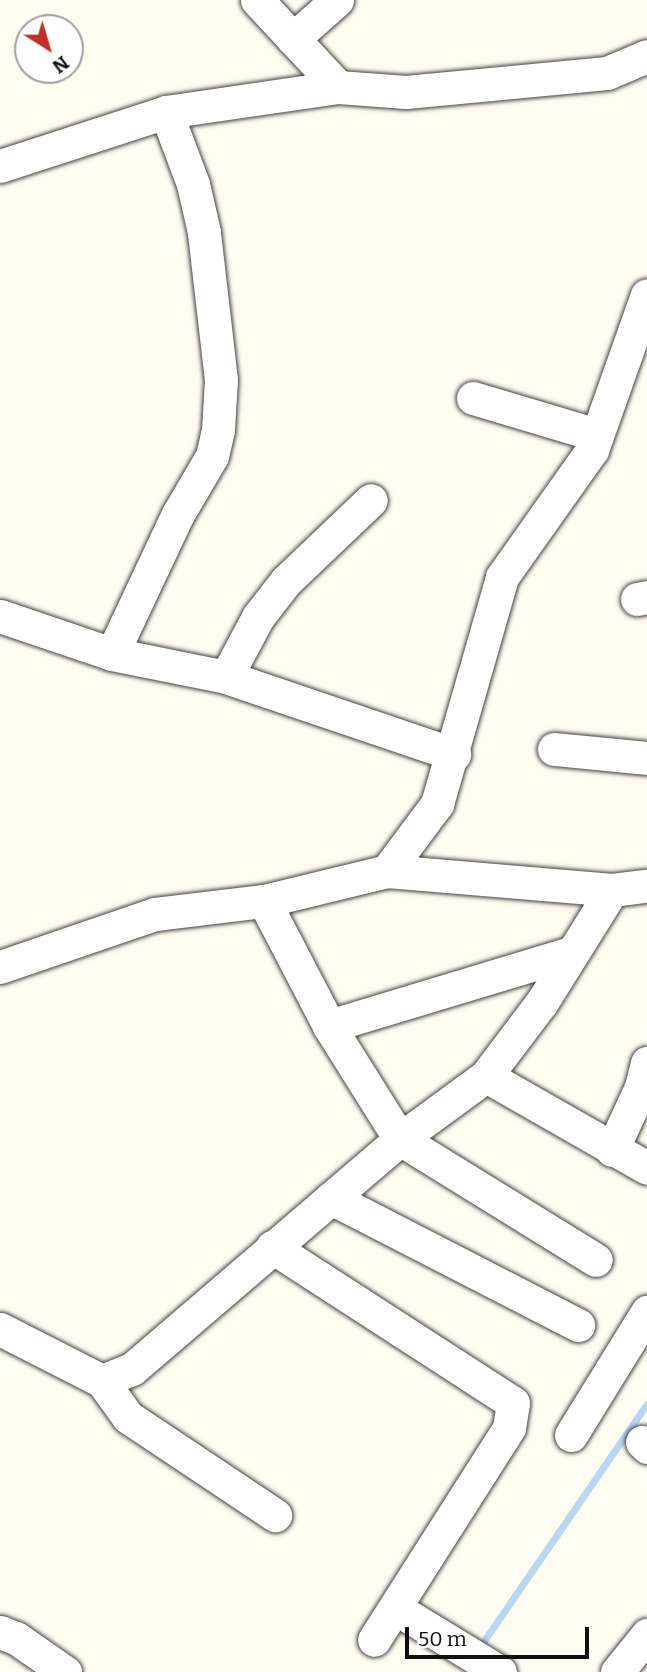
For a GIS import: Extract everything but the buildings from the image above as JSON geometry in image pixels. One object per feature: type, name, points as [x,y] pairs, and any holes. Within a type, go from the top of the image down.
[{"type":"street","points":[[257,0],[338,87]]},
{"type":"street","points":[[293,38],[337,0]]},
{"type":"street","points":[[0,166],[166,112],[338,87],[406,92],[594,74],[647,56]]},
{"type":"street","points":[[111,654],[178,514],[206,467],[218,430],[221,380],[204,232],[193,184],[166,112]]},
{"type":"street","points":[[387,871],[437,804],[454,754],[502,578],[569,488],[597,435],[647,295]]},
{"type":"street","points":[[472,398],[597,435]]},
{"type":"street","points":[[226,677],[258,617],[286,581],[371,500]]},
{"type":"street","points":[[0,616],[111,654],[226,677],[454,754]]},
{"type":"street","points":[[554,749],[647,758]]},
{"type":"street","points":[[0,967],[155,914],[264,901],[387,871],[612,890],[647,886]]},
{"type":"street","points":[[102,1381],[132,1369],[400,1139],[486,1076],[542,1002],[612,890]]},
{"type":"street","points":[[264,901],[329,1026],[400,1139],[596,1260]]},
{"type":"street","points":[[329,1026],[571,953]]},
{"type":"street","points":[[612,1150],[641,1087],[647,1063]]},
{"type":"street","points":[[486,1076],[647,1168]]},
{"type":"street","points":[[331,1198],[578,1325]]},
{"type":"street","points":[[272,1247],[513,1404],[509,1428],[374,1640]]},
{"type":"street","points":[[571,1435],[647,1312]]},
{"type":"street","points":[[0,1329],[102,1381],[128,1417],[275,1515]]},
{"type":"street","points":[[395,1608],[484,1662]]},
{"type":"street","points":[[0,1632],[65,1672]]},
{"type":"street","points":[[617,1672],[647,1635]]},
{"type":"waterway","points":[[479,1648],[647,1404]]}]
